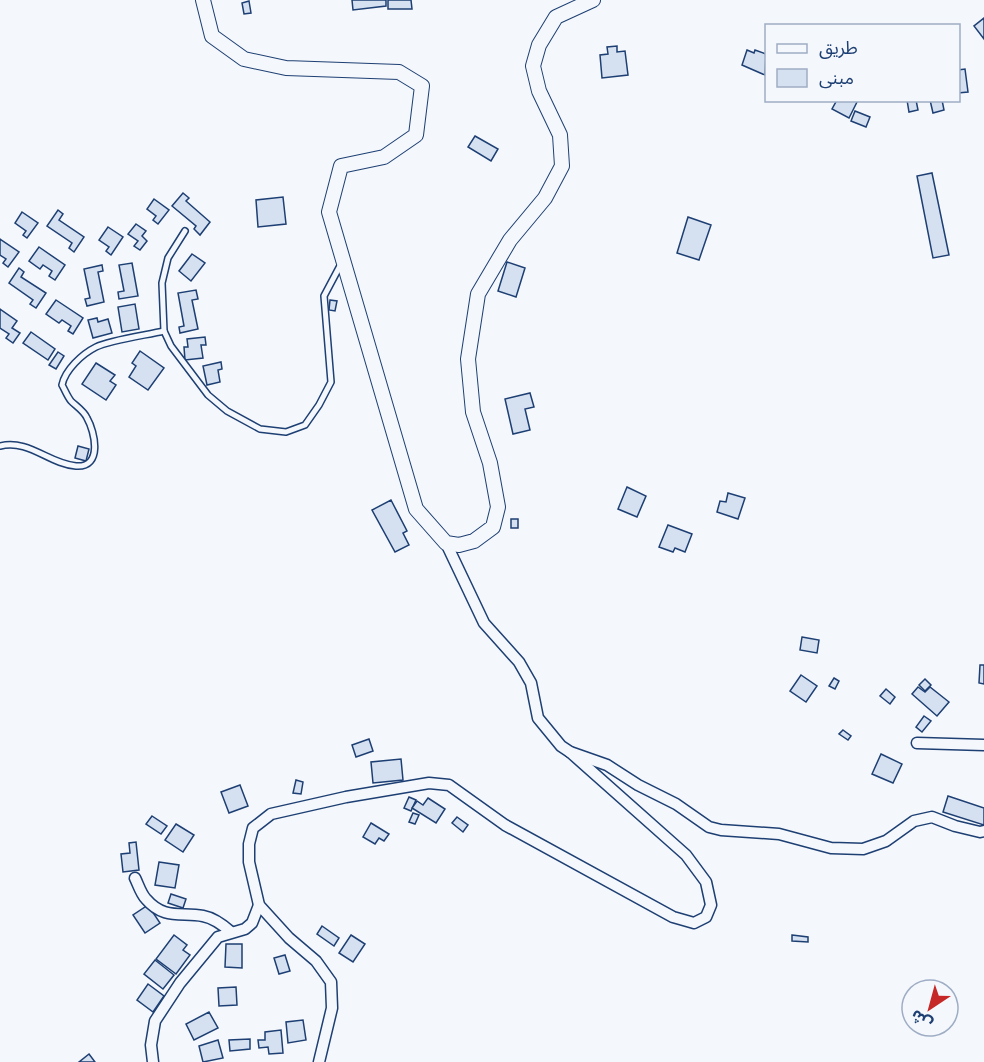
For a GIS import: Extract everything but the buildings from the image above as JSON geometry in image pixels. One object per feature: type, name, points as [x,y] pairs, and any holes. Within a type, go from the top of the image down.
[{"type":"street","points":[[203,0],[212,36],[244,59],[286,68],[399,72],[422,86],[416,135],[384,157],[341,166],[329,212],[416,509],[446,543],[484,623],[519,662],[531,683],[538,718],[561,746],[687,855],[706,882],[711,904],[706,917],[694,922],[673,917],[505,825],[449,785],[429,783],[346,797],[271,814],[254,828],[249,844],[249,862],[259,905],[289,938],[316,961],[331,982],[332,1008],[319,1062]]},
{"type":"street","points":[[446,543],[459,545],[474,541],[493,527],[498,507],[490,463],[473,412],[468,359],[478,294],[510,240],[545,198],[562,166],[560,135],[539,91],[533,66],[539,45],[556,17],[593,0]]},
{"type":"street","points":[[917,743],[984,745]]},
{"type":"street","points":[[570,752],[607,765],[638,785],[676,804],[709,828],[779,834],[831,848],[863,849],[886,841],[914,821],[932,817],[955,826],[984,831]]},
{"type":"street","points":[[135,878],[145,898],[159,910],[175,915],[203,916],[221,923],[231,932]]},
{"type":"street","points":[[153,1062],[151,1045],[155,1021],[180,983],[218,937],[245,928],[252,923],[259,905]]},
{"type":"lane","points":[[185,231],[168,258],[162,284],[164,331],[171,346],[208,394],[242,422],[260,429],[286,432],[305,425],[320,405],[331,382],[324,296],[343,260]]},
{"type":"lane","points":[[0,446],[8,444],[27,447],[62,462],[78,466],[87,462],[95,453],[95,438],[87,416],[69,398],[62,385],[63,379],[69,370],[97,346],[164,331]]}]
